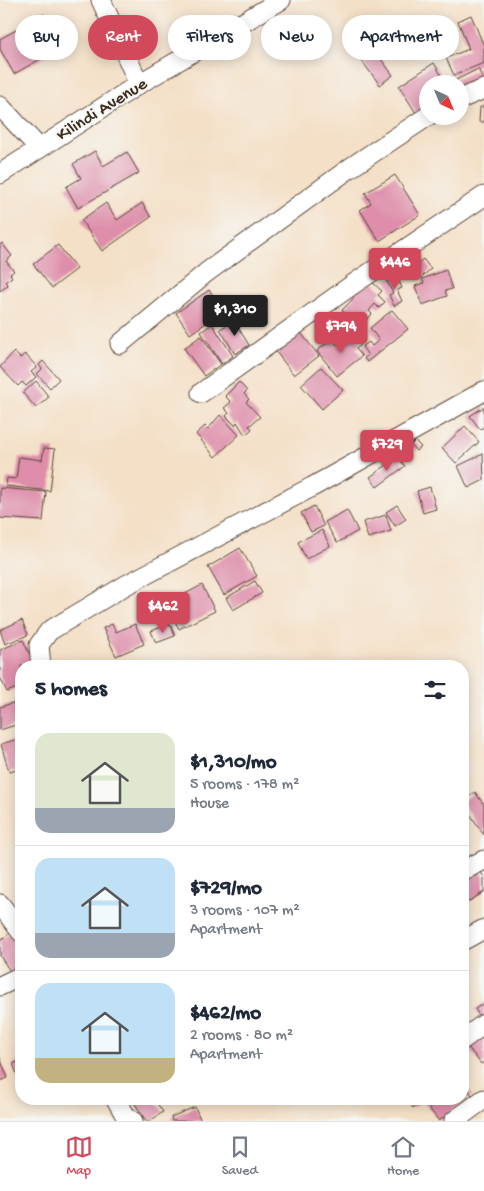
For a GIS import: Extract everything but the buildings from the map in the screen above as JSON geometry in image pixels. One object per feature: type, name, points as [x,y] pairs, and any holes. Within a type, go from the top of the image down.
[{"type":"street","points":[[101,0],[139,84]]},
{"type":"street","name":"Kilindi Avenue","points":[[0,174],[38,147],[139,84],[281,0]]},
{"type":"street","points":[[469,95],[484,89]]},
{"type":"street","points":[[0,106],[38,147]]},
{"type":"street","points":[[120,344],[207,272],[350,168],[419,122]]},
{"type":"street","points":[[201,393],[352,285],[484,196]]},
{"type":"street","points":[[40,660],[39,645],[50,631],[126,585],[312,487],[484,391]]},
{"type":"street","points":[[469,867],[484,860]]},
{"type":"street","points":[[0,904],[15,924]]},
{"type":"street","points":[[469,937],[484,929]]},
{"type":"street","points":[[0,986],[15,979]]},
{"type":"street","points":[[469,1035],[484,1024]]},
{"type":"street","points":[[454,1121],[484,1099]]},
{"type":"street","points":[[119,1105],[125,1115],[133,1121]]}]
